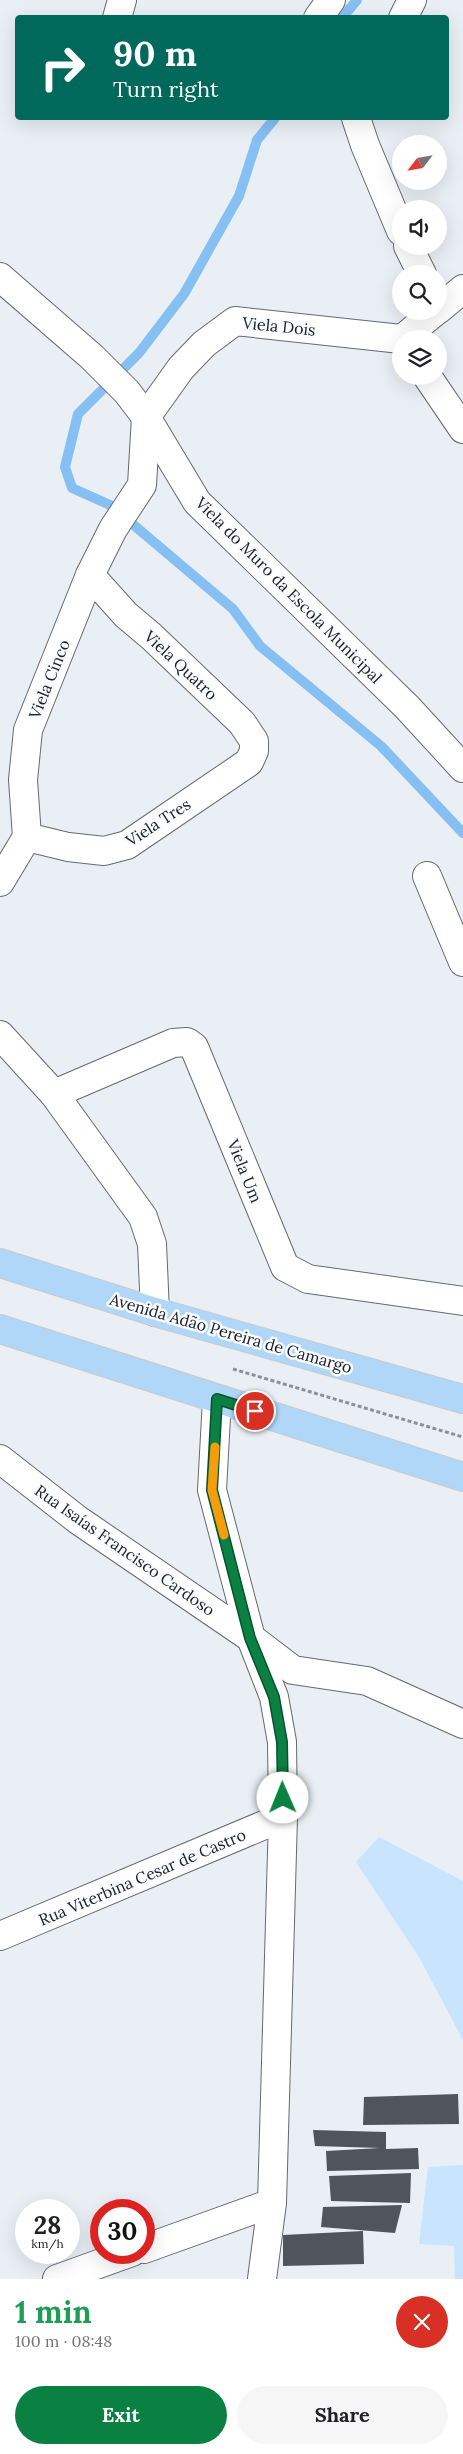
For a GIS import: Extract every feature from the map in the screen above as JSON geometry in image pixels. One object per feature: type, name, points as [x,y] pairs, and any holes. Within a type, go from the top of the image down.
[{"type":"main road","name":"Avenida Adão Pereira de Camargo","points":[[0,1263],[155,1312],[463,1399]]},
{"type":"main road","points":[[0,1329],[463,1477]]},
{"type":"street","points":[[118,15],[122,0]]},
{"type":"street","points":[[320,15],[331,0]]},
{"type":"street","points":[[404,15],[412,0]]},
{"type":"street","points":[[357,120],[392,210]]},
{"type":"street","name":"Viela do Muro da Escola Municipal","points":[[0,278],[92,357],[127,392],[146,417],[197,502],[407,708],[463,768]]},
{"type":"street","points":[[447,302],[463,289]]},
{"type":"street","points":[[413,330],[425,320]]},
{"type":"street","name":"Viela Dois","points":[[146,417],[181,368],[204,344],[235,321],[392,338]]},
{"type":"street","points":[[433,385],[463,429]]},
{"type":"street","name":"Viela Cinco","points":[[27,837],[23,780],[28,730],[90,574],[113,530],[142,484],[146,417]]},
{"type":"street","name":"Viela Quatro","points":[[90,574],[126,615],[151,636],[242,723],[254,741],[254,752],[249,762]]},
{"type":"street","name":"Viela Tres","points":[[27,837],[68,847],[104,851],[127,845],[249,762]]},
{"type":"street","points":[[0,882],[27,837]]},
{"type":"street","points":[[426,876],[463,962]]},
{"type":"street","points":[[0,1035],[54,1094],[143,1217],[152,1244],[155,1312]]},
{"type":"street","name":"Viela Um","points":[[54,1094],[173,1043],[187,1042],[194,1047],[285,1267],[308,1280],[463,1300]]},
{"type":"street","points":[[217,1399],[212,1490],[250,1638],[274,1697],[282,1742],[284,1817],[272,2203],[262,2279]]},
{"type":"street","name":"Rua Isaías Francisco Cardoso","points":[[0,1459],[78,1520],[250,1638],[293,1670],[367,1682],[463,1724]]},
{"type":"street","name":"Rua Viterbina Cesar de Castro","points":[[0,1936],[284,1817]]},
{"type":"street","points":[[155,2244],[272,2203]]},
{"type":"street","points":[[57,2279],[99,2264]]},
{"type":"shaded area","points":[[379,1837],[463,1881],[463,2040],[419,1957],[356,1862]]},
{"type":"shaded area","points":[[463,2165],[463,2279],[455,2279],[454,2246],[419,2244],[428,2167]]},
{"type":"building","points":[[458,2094],[459,2124],[363,2125],[364,2097]]},
{"type":"building","points":[[313,2130],[386,2132],[386,2149],[418,2148],[419,2169],[327,2171],[326,2151],[380,2148],[315,2146]]},
{"type":"building","points":[[411,2173],[410,2203],[331,2201],[329,2176]]},
{"type":"building","points":[[402,2205],[395,2233],[321,2227],[323,2207]]},
{"type":"building","points":[[363,2231],[364,2264],[283,2266],[283,2235]]},
{"type":"waterway","points":[[344,15],[357,0]]},
{"type":"waterway","points":[[273,120],[257,140],[239,196],[184,294],[139,353],[78,414],[65,467],[72,488],[110,505],[233,609],[260,646],[381,746],[463,833]]},
{"type":"slow traffic","points":[[215,1447],[212,1490],[224,1535]]},
{"type":"route","points":[[255,1411],[217,1399],[212,1490],[250,1638],[274,1697],[282,1742],[283,1798]]}]
